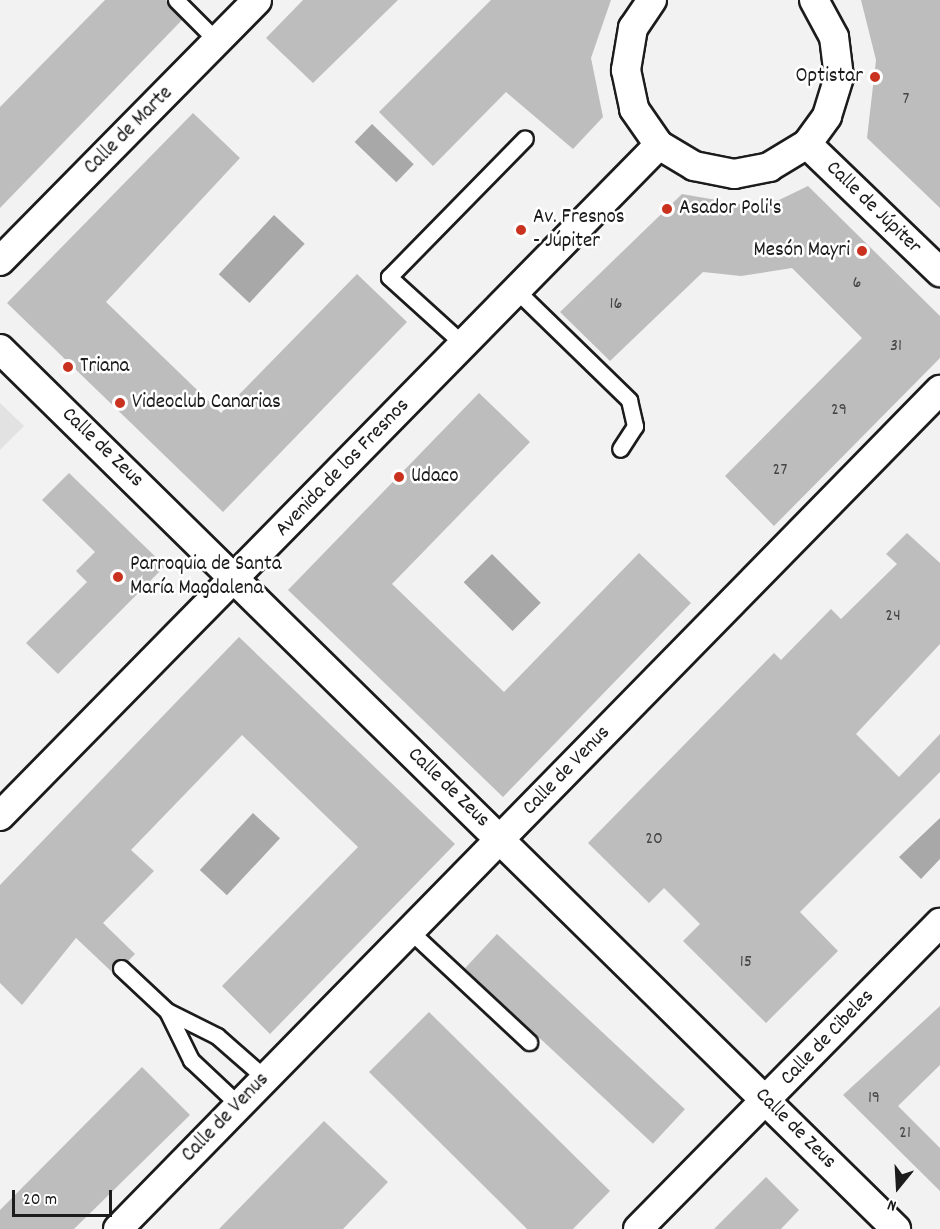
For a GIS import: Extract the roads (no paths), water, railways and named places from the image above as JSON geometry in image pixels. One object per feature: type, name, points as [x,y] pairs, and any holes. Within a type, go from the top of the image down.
[{"type":"street","name":"Calle de Marte","points":[[0,261],[257,0]]},
{"type":"street","points":[[652,0],[633,28],[626,70],[634,109],[659,145],[694,166],[734,174],[769,167],[807,144],[827,116],[839,76],[834,37],[815,0]]},
{"type":"street","name":"Calle de Júpiter","points":[[807,144],[940,272]]},
{"type":"street","name":"Avenida de los Fresnos","points":[[0,816],[659,145]]},
{"type":"street","name":"Calle de Zeus","points":[[0,349],[235,577],[896,1229]]},
{"type":"street","name":"Calle de Venus","points":[[118,1229],[940,390]]},
{"type":"street","name":"Calle de Cibeles","points":[[638,1229],[940,923]]},
{"type":"lane","points":[[176,0],[217,41]]},
{"type":"lane","points":[[463,344],[389,276],[525,138]]},
{"type":"lane","points":[[516,290],[629,400],[635,426],[620,449]]},
{"type":"lane","points":[[410,931],[529,1042]]},
{"type":"lane","points":[[121,968],[166,1011],[217,1036],[265,1078]]},
{"type":"lane","points":[[166,1011],[191,1060],[239,1105]]},
{"type":"place","name":"Optistar","points":[[875,77]]},
{"type":"place","name":"Asador Poli's","points":[[667,209]]},
{"type":"place","name":"Av. Fresnos - Júpiter","points":[[521,230]]},
{"type":"place","name":"Mesón Mayri","points":[[862,251]]},
{"type":"place","name":"Triana","points":[[68,367]]},
{"type":"place","name":"Videoclub Canarias","points":[[120,403]]},
{"type":"place","name":"Udaco","points":[[399,477]]},
{"type":"place","name":"Parroquia de Santa María Magdalena","points":[[118,577]]}]
